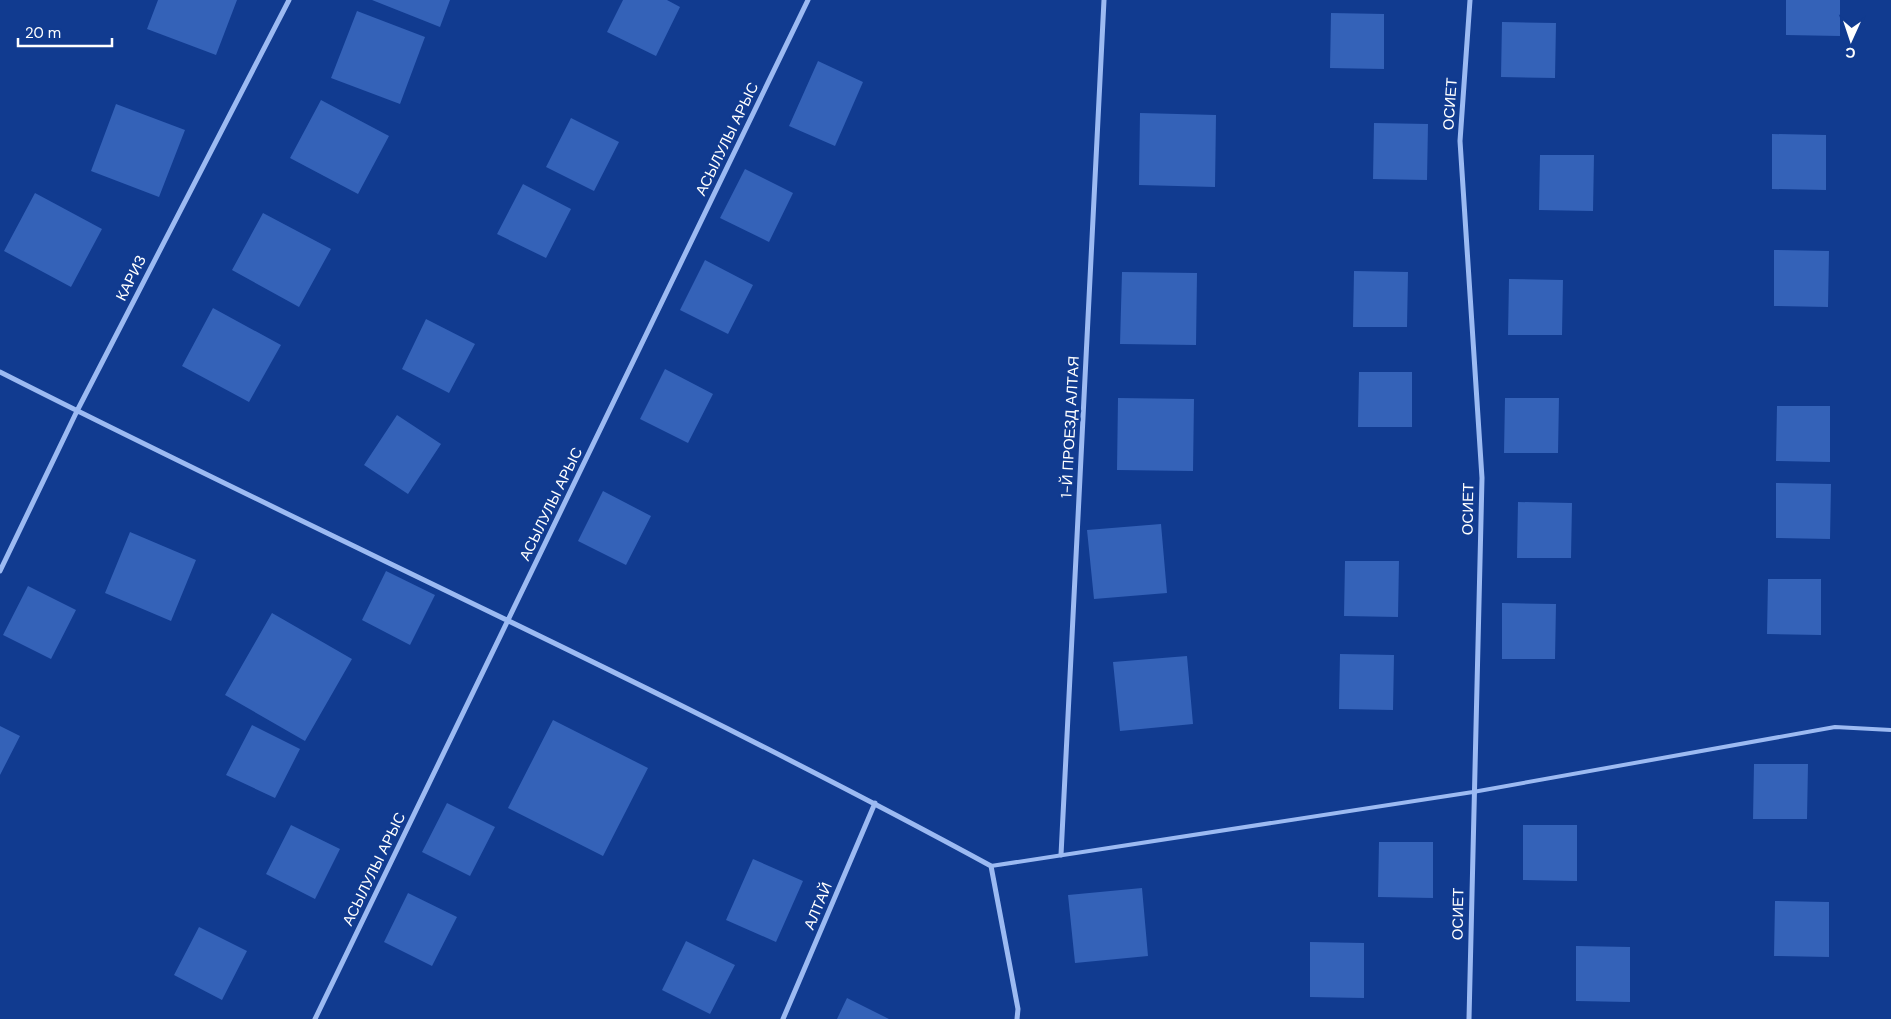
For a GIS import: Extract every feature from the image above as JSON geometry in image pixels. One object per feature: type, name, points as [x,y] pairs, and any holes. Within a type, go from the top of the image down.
[{"type":"street","name":"КАРИЗ","points":[[0,571],[77,411],[290,0]]},
{"type":"street","name":"АСЫЛУЛЫ АРЫС","points":[[315,1019],[808,0]]},
{"type":"street","name":"1-Й ПРОЕЗД АЛТАЯ","points":[[1061,855],[1104,0]]},
{"type":"street","name":"ОСИЕТ","points":[[1469,1019],[1482,478],[1460,140],[1470,0]]},
{"type":"street","points":[[0,372],[508,620],[875,803],[990,866],[1018,1009],[1017,1019]]},
{"type":"street","name":"АЛТАЙ","points":[[784,1019],[875,803]]},
{"type":"lane","points":[[990,866],[1473,792],[1835,727],[1891,730]]},
{"type":"building","points":[[158,0],[237,0],[216,55],[147,29]]},
{"type":"building","points":[[372,0],[450,0],[440,27]]},
{"type":"building","points":[[623,0],[667,0],[680,7],[656,56],[607,32]]},
{"type":"building","points":[[1786,0],[1840,0],[1840,36],[1786,35]]},
{"type":"building","points":[[357,11],[425,37],[400,104],[331,78]]},
{"type":"building","points":[[1331,13],[1384,14],[1384,69],[1330,68]]},
{"type":"building","points":[[1502,22],[1556,23],[1555,78],[1501,77]]},
{"type":"building","points":[[818,61],[863,82],[835,146],[789,126]]},
{"type":"building","points":[[321,100],[389,136],[358,194],[290,158]]},
{"type":"building","points":[[116,104],[185,130],[159,197],[91,171]]},
{"type":"building","points":[[1140,113],[1216,115],[1215,187],[1139,185]]},
{"type":"building","points":[[571,118],[619,142],[594,191],[546,167]]},
{"type":"building","points":[[1374,123],[1428,124],[1427,180],[1373,179]]},
{"type":"building","points":[[1772,134],[1826,135],[1826,190],[1772,189]]},
{"type":"building","points":[[1540,155],[1594,155],[1593,211],[1539,210]]},
{"type":"building","points":[[745,169],[793,193],[769,242],[720,218]]},
{"type":"building","points":[[523,184],[571,209],[546,258],[497,234]]},
{"type":"building","points":[[35,193],[102,229],[71,287],[4,251]]},
{"type":"building","points":[[263,213],[331,249],[299,307],[232,270]]},
{"type":"building","points":[[1774,250],[1829,251],[1828,307],[1774,306]]},
{"type":"building","points":[[705,260],[753,285],[728,334],[680,310]]},
{"type":"building","points":[[1354,271],[1408,272],[1407,327],[1353,327]]},
{"type":"building","points":[[1122,272],[1197,273],[1196,345],[1120,344]]},
{"type":"building","points":[[1509,279],[1563,280],[1562,335],[1508,335]]},
{"type":"building","points":[[213,308],[281,345],[249,402],[182,366]]},
{"type":"building","points":[[426,319],[475,344],[449,393],[402,369]]},
{"type":"building","points":[[665,369],[713,394],[688,443],[640,419]]},
{"type":"building","points":[[1359,372],[1412,372],[1412,427],[1358,427]]},
{"type":"building","points":[[1118,398],[1194,399],[1193,471],[1117,470]]},
{"type":"building","points":[[1505,398],[1559,398],[1558,453],[1504,453]]},
{"type":"building","points":[[1777,406],[1830,406],[1830,462],[1776,461]]},
{"type":"building","points":[[397,415],[441,444],[408,494],[364,465]]},
{"type":"building","points":[[1776,483],[1831,484],[1830,539],[1776,538]]},
{"type":"building","points":[[603,491],[651,516],[626,565],[578,541]]},
{"type":"building","points":[[1518,502],[1572,503],[1571,558],[1517,558]]},
{"type":"building","points":[[1161,524],[1167,593],[1094,599],[1087,530]]},
{"type":"building","points":[[130,532],[196,560],[171,621],[105,593]]},
{"type":"building","points":[[1345,561],[1399,561],[1398,617],[1344,616]]},
{"type":"building","points":[[386,571],[435,595],[410,645],[362,620]]},
{"type":"building","points":[[1768,579],[1821,579],[1821,635],[1767,634]]},
{"type":"building","points":[[28,586],[76,610],[51,659],[3,635]]},
{"type":"building","points":[[1502,603],[1556,604],[1555,659],[1502,659]]},
{"type":"building","points":[[272,613],[352,659],[305,741],[225,695]]},
{"type":"building","points":[[1340,654],[1394,655],[1393,710],[1339,709]]},
{"type":"building","points":[[1187,656],[1193,724],[1120,731],[1113,662]]},
{"type":"building","points":[[553,720],[648,768],[603,856],[508,808]]},
{"type":"building","points":[[252,725],[300,749],[275,798],[226,775]]},
{"type":"building","points":[[0,726],[20,736],[0,775]]},
{"type":"building","points":[[1754,764],[1808,764],[1807,819],[1753,819]]},
{"type":"building","points":[[447,803],[495,827],[470,876],[422,852]]},
{"type":"building","points":[[291,825],[340,849],[315,899],[266,874]]},
{"type":"building","points":[[1523,825],[1577,825],[1577,881],[1523,880]]},
{"type":"building","points":[[1379,842],[1433,842],[1433,898],[1378,897]]},
{"type":"building","points":[[753,859],[803,881],[776,942],[726,920]]},
{"type":"building","points":[[1142,888],[1148,956],[1075,963],[1068,895]]},
{"type":"building","points":[[408,893],[457,917],[432,966],[384,942]]},
{"type":"building","points":[[1775,901],[1829,902],[1829,957],[1774,956]]},
{"type":"building","points":[[199,927],[247,951],[222,1000],[174,975]]},
{"type":"building","points":[[686,941],[735,965],[710,1014],[662,990]]},
{"type":"building","points":[[1310,942],[1364,943],[1364,998],[1310,997]]},
{"type":"building","points":[[1576,946],[1630,947],[1630,1002],[1576,1001]]},
{"type":"building","points":[[847,998],[889,1019],[837,1019]]}]
